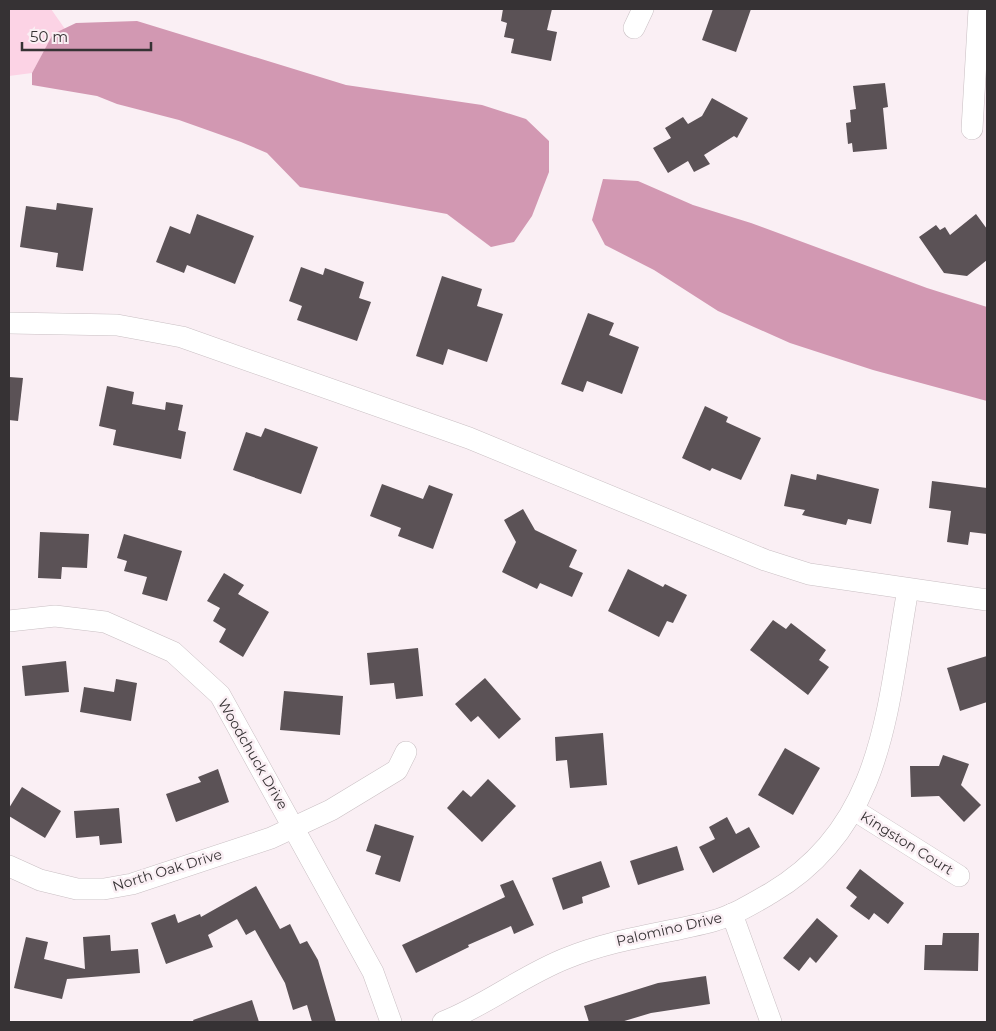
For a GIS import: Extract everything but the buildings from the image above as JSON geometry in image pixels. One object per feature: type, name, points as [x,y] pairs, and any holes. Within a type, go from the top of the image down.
[{"type":"street","points":[[972,129],[979,9]]},
{"type":"street","points":[[9,323],[117,325],[182,337],[469,438],[592,487],[765,560],[809,574],[987,600]]},
{"type":"street","name":"Palomino Drive","points":[[443,1022],[482,1005],[511,986],[566,958],[621,939],[713,920],[732,914],[793,880],[828,846],[854,810],[873,769],[885,719],[908,589]]},
{"type":"street","name":"Woodchuck Drive","points":[[9,621],[55,616],[105,622],[173,652],[182,658],[220,695],[373,972],[391,1022]]},
{"type":"street","name":"North Oak Drive","points":[[9,866],[40,880],[77,889],[104,889],[141,881],[270,838],[294,827],[378,783],[397,770],[406,752]]},
{"type":"street","name":"Kingston Court","points":[[854,810],[959,876]]},
{"type":"street","points":[[732,914],[771,1022]]},
{"type":"shaded area","points":[[9,9],[51,9],[65,29],[53,35],[32,73],[9,76]]},
{"type":"shaded area","points":[[137,21],[346,85],[482,105],[526,119],[549,141],[549,172],[532,216],[514,242],[491,247],[447,214],[300,187],[267,153],[241,142],[179,120],[117,104],[97,96],[32,85],[32,73],[53,34],[76,23]]},
{"type":"shaded area","points":[[603,179],[638,181],[693,205],[751,223],[927,288],[987,307],[987,401],[873,370],[790,343],[718,311],[654,270],[605,245],[592,220]]}]
